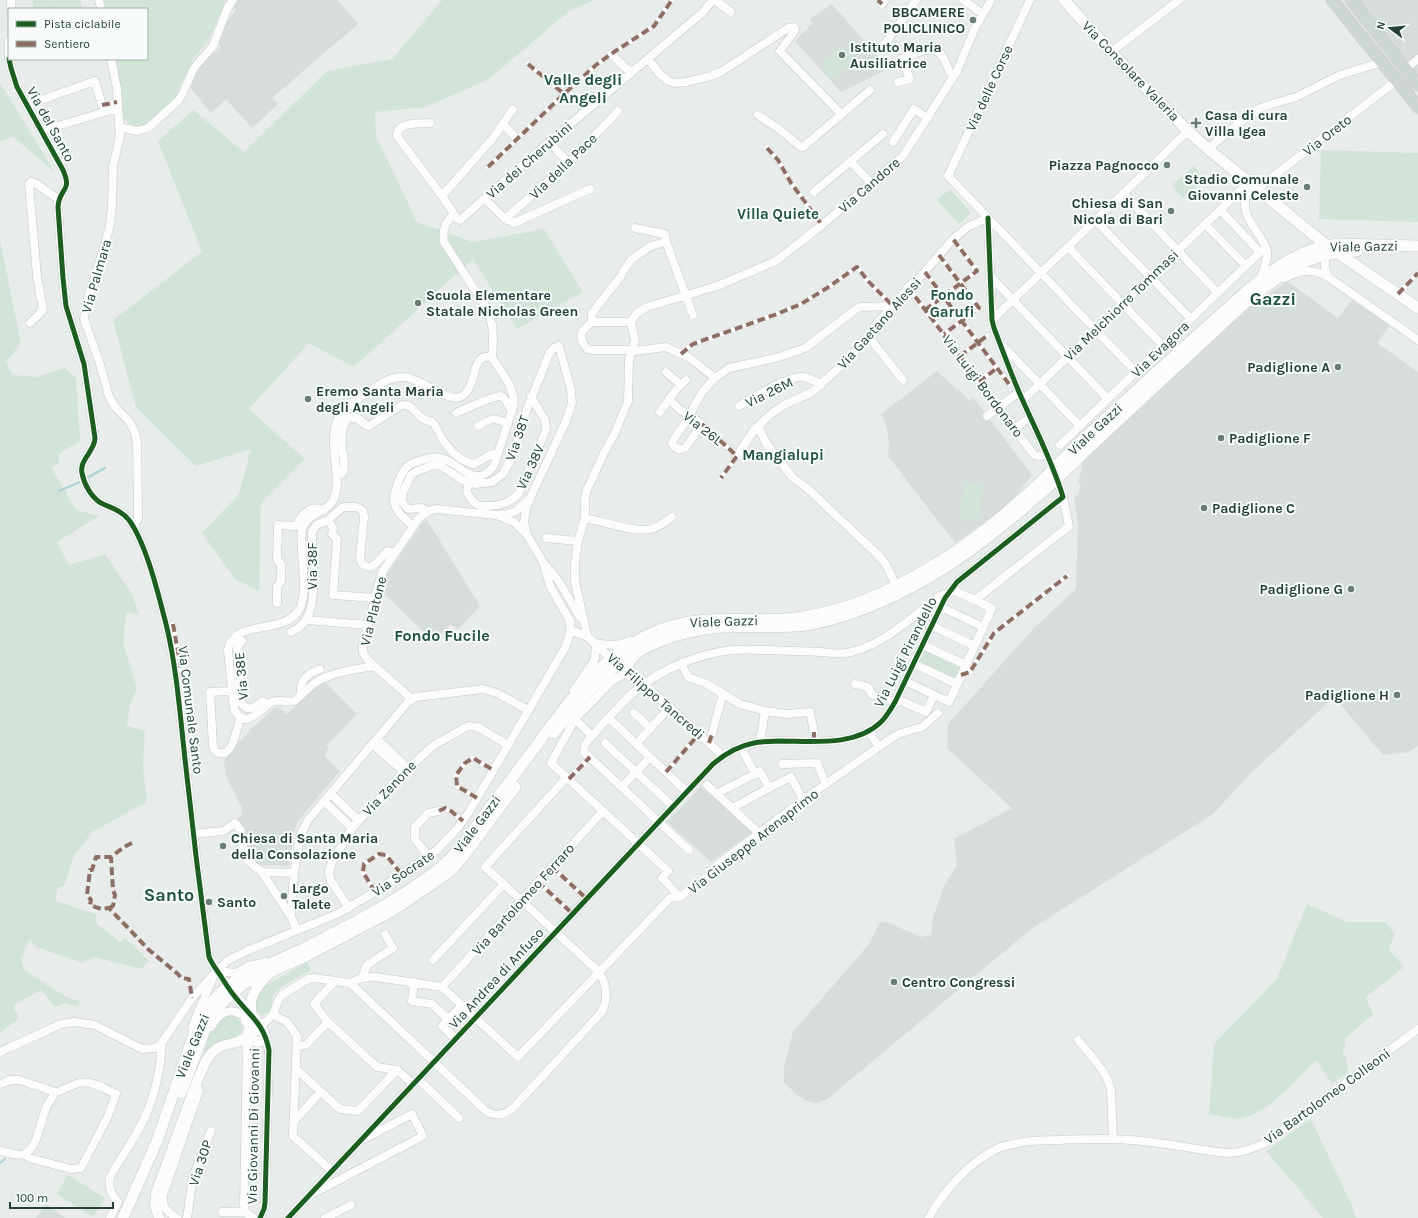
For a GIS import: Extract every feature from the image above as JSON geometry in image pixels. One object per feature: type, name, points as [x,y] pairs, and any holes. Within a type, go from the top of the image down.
[{"type":"main road","name":"Via Consolare Valeria","points":[[1064,0],[1111,52],[1188,131],[1325,250]]},
{"type":"main road","points":[[1332,0],[1418,107]]},
{"type":"main road","points":[[1351,0],[1418,85]]},
{"type":"main road","name":"Viale Gazzi","points":[[232,993],[238,978],[302,949],[387,904],[412,889],[445,864],[466,839],[567,702],[587,680],[614,662],[643,638],[667,627],[699,620],[781,619],[820,614],[855,604],[896,586],[939,562],[972,540],[1037,486],[1055,474],[1245,303],[1272,281],[1297,265],[1339,244],[1418,246]]},
{"type":"main road","name":"Viale Gazzi","points":[[125,1211],[164,1144],[207,1024],[216,1009],[243,984],[306,956],[392,911],[417,896],[450,870],[473,844],[573,708],[602,678],[614,662],[671,637],[700,630],[730,627],[782,627],[811,624],[843,616],[878,602],[924,580],[976,547],[1042,492],[1077,445],[1260,279],[1282,264],[1310,249],[1336,252],[1418,252]]},
{"type":"main road","points":[[1336,252],[1418,308]]},
{"type":"street","points":[[119,127],[137,131],[148,128],[178,102],[194,68],[213,46],[224,16],[233,0]]},
{"type":"street","points":[[714,0],[731,12]]},
{"type":"street","name":"Via dei Cherubini","points":[[454,214],[457,219],[460,220],[549,142],[702,13],[714,0]]},
{"type":"street","points":[[885,44],[916,0]]},
{"type":"street","points":[[963,0],[984,14]]},
{"type":"street","name":"Via Candore","points":[[631,322],[634,316],[641,309],[686,294],[717,286],[776,261],[903,156],[953,77],[974,30],[991,0]]},
{"type":"street","name":"Via delle Corse","points":[[988,218],[948,176],[1030,0]]},
{"type":"street","points":[[1111,52],[1179,0]]},
{"type":"street","points":[[488,167],[564,94],[611,54],[654,26],[669,1]]},
{"type":"street","points":[[648,59],[659,74],[668,81],[675,83],[686,82],[711,76],[724,70],[788,28],[792,27],[794,28],[794,32],[780,50],[841,114]]},
{"type":"street","points":[[898,82],[910,79],[902,59],[926,50],[934,50],[941,54],[953,77]]},
{"type":"street","points":[[611,54],[631,73]]},
{"type":"street","points":[[1406,69],[1418,59]]},
{"type":"street","name":"Via del Santo","points":[[9,60],[14,80],[68,180],[66,189],[59,199]]},
{"type":"street","name":"Via Palmara","points":[[111,60],[116,79],[119,127],[118,144],[113,166],[113,196],[110,225],[86,304],[84,319],[99,361],[109,396],[115,407],[132,426],[135,432],[137,443],[138,518],[134,529]]},
{"type":"street","points":[[1208,149],[1234,126],[1258,109],[1269,104],[1296,97],[1340,75],[1382,62]]},
{"type":"street","points":[[528,64],[564,94]]},
{"type":"street","name":"Via Oreto","points":[[1220,210],[1397,80]]},
{"type":"street","points":[[27,105],[95,81],[102,106],[117,105]]},
{"type":"street","points":[[758,115],[803,147],[870,90]]},
{"type":"street","points":[[41,131],[117,105]]},
{"type":"street","points":[[893,142],[914,108],[928,118]]},
{"type":"street","points":[[442,196],[493,138],[513,109]]},
{"type":"street","name":"Via della Pace","points":[[505,219],[569,163],[618,111]]},
{"type":"street","points":[[413,526],[396,509],[394,500],[402,473],[409,466],[430,458],[438,457],[446,460],[467,474],[480,476],[491,470],[494,466],[514,403],[514,394],[492,358],[492,324],[487,309],[444,242],[444,229],[454,214],[397,136],[399,129],[409,124],[430,124]]},
{"type":"street","points":[[503,124],[518,139]]},
{"type":"street","points":[[992,320],[1188,131]]},
{"type":"street","points":[[814,192],[883,134]]},
{"type":"street","points":[[549,142],[569,163]]},
{"type":"street","points":[[767,148],[778,160],[791,183],[822,224]]},
{"type":"street","points":[[850,161],[871,183]]},
{"type":"street","points":[[30,322],[43,310],[36,276],[31,182],[59,199]]},
{"type":"street","points":[[1253,186],[1245,196],[1245,213],[1264,242],[1267,252],[1266,262],[1260,279]]},
{"type":"street","points":[[485,199],[505,219],[514,223],[590,189]]},
{"type":"street","points":[[1123,193],[1218,293]]},
{"type":"street","name":"Via Comunale Santo","points":[[59,199],[58,212],[65,299],[70,322],[84,364],[96,438],[94,446],[81,466],[84,479],[89,490],[96,499],[120,511],[129,520],[151,570],[166,626],[177,676],[199,888],[210,957],[212,964],[232,993]]},
{"type":"street","name":"Via Melchiorre Tommasi","points":[[1023,400],[1220,210]]},
{"type":"street","name":"Via Evagora","points":[[1060,445],[1260,252],[1220,210]]},
{"type":"street","points":[[988,218],[1136,372]]},
{"type":"street","points":[[975,600],[1069,526],[1062,497],[1047,452],[1019,392],[992,320],[988,218]]},
{"type":"street","name":"Via Gaetano Alessi","points":[[721,478],[758,426],[780,407],[812,392],[821,385],[851,357],[877,323],[908,287],[954,239],[974,223],[988,218]]},
{"type":"street","points":[[1095,220],[1191,319]]},
{"type":"street","points":[[1205,224],[1246,266]]},
{"type":"street","points":[[635,228],[665,234],[666,242],[693,314]]},
{"type":"street","points":[[925,310],[977,271],[954,239]]},
{"type":"street","points":[[592,322],[592,313],[621,276],[631,260],[651,246],[666,242]]},
{"type":"street","points":[[1068,247],[1163,346]]},
{"type":"street","points":[[1325,250],[1325,267],[1328,277]]},
{"type":"street","points":[[939,255],[979,308],[944,334]]},
{"type":"street","points":[[681,354],[693,344],[801,304],[816,296],[857,267],[893,306]]},
{"type":"street","points":[[1272,281],[1306,271],[1320,272],[1418,340]]},
{"type":"street","points":[[924,272],[1009,384]]},
{"type":"street","points":[[1398,294],[1418,273]]},
{"type":"street","points":[[990,276],[1108,399]]},
{"type":"street","name":"Via Luigi Bordonaro","points":[[908,287],[1034,454],[1040,456],[1047,452]]},
{"type":"street","points":[[702,424],[685,448],[679,450],[674,446],[672,443],[673,440],[690,416],[699,396],[715,378],[722,373],[734,366],[779,357],[806,348],[859,307],[893,306]]},
{"type":"street","points":[[588,637],[582,619],[575,582],[574,572],[578,541],[586,518],[586,492],[615,433],[628,402],[628,359],[631,350],[635,342],[631,322],[592,322],[584,329],[581,335],[582,341],[587,349],[593,350],[631,350],[666,347],[690,358],[715,378]]},
{"type":"street","points":[[868,336],[903,380]]},
{"type":"street","points":[[960,356],[987,336]]},
{"type":"street","points":[[1000,342],[1080,426]]},
{"type":"street","name":"Via 38T","points":[[470,483],[479,484],[492,482],[506,470],[531,397],[550,352],[559,346],[571,390],[572,403],[566,421],[531,496]]},
{"type":"street","points":[[375,666],[322,679],[312,685],[292,702],[274,701],[252,718],[241,717],[234,709],[228,654],[230,642],[236,635],[286,622],[297,613],[302,603],[302,528],[310,517],[324,510],[331,504],[336,495],[337,475],[334,430],[341,414],[349,404],[384,382],[398,377],[414,379],[448,396],[458,398],[463,396],[469,388],[476,366],[480,359],[485,356],[492,358]]},
{"type":"street","points":[[979,382],[997,368]]},
{"type":"street","points":[[660,412],[684,382],[666,372]]},
{"type":"street","name":"Via 26M","points":[[739,406],[754,397],[792,379],[803,377],[808,378],[821,385]]},
{"type":"street","points":[[987,416],[1019,392]]},
{"type":"street","points":[[456,413],[496,396],[504,399],[512,412]]},
{"type":"street","name":"Via 38V","points":[[470,483],[467,488],[467,494],[476,504],[483,506],[504,504],[514,498],[519,492],[546,430],[545,420],[531,397]]},
{"type":"street","name":"Via 26L","points":[[669,399],[679,409],[702,424],[737,456]]},
{"type":"street","points":[[337,475],[344,472],[341,436],[343,427],[348,418],[357,418],[366,426],[370,426],[402,405],[412,407],[418,416],[434,424],[448,449],[467,463],[474,464],[490,455],[498,453]]},
{"type":"street","points":[[478,426],[492,419],[508,424]]},
{"type":"street","points":[[1015,429],[1025,421]]},
{"type":"street","points":[[758,426],[766,443],[793,478],[807,488],[876,553],[885,563],[896,586]]},
{"type":"street","points":[[470,483],[462,480],[444,467],[438,465],[413,473],[408,480],[402,495],[402,502],[408,509],[414,510],[422,508],[428,511],[444,509],[496,515],[516,511],[525,504],[531,496]]},
{"type":"street","points":[[527,535],[524,516],[531,496]]},
{"type":"street","points":[[689,850],[587,754],[585,744],[624,702],[644,684],[658,675],[682,664],[708,655],[741,650],[840,654],[870,646],[889,635],[940,596],[950,591],[957,582],[1062,497]]},
{"type":"street","name":"Via 38F","points":[[307,620],[312,595],[312,532],[316,525],[328,520],[343,507],[357,507],[364,513],[360,557],[362,564],[367,567],[373,566],[388,551],[395,553]]},
{"type":"street","points":[[277,603],[277,587],[281,581],[281,564],[278,558],[278,525],[296,526],[302,516],[311,509],[318,508],[324,510]]},
{"type":"street","name":"Via Platone","points":[[412,699],[375,666],[363,653],[363,644],[374,598],[382,574],[413,526],[419,518],[428,511]]},
{"type":"street","points":[[496,515],[514,522],[527,535],[543,562],[558,580],[582,619],[582,631],[576,632],[570,628],[570,622],[550,586],[543,562]]},
{"type":"street","points":[[586,518],[634,529],[646,530],[656,527],[672,517]]},
{"type":"street","points":[[328,520],[333,528],[332,534],[337,539],[333,595],[374,598]]},
{"type":"street","points":[[546,538],[578,541]]},
{"type":"street","points":[[961,675],[970,672],[994,633],[1067,576]]},
{"type":"street","points":[[905,681],[949,702],[992,608],[950,591]]},
{"type":"street","name":"Via Luigi Pirandello","points":[[723,756],[741,747],[760,742],[814,737],[846,740],[868,731],[883,720],[896,700],[950,591]]},
{"type":"street","points":[[941,607],[983,628]]},
{"type":"street","points":[[570,622],[574,618],[582,619]]},
{"type":"street","points":[[291,632],[296,630],[307,620],[368,624]]},
{"type":"street","points":[[173,624],[182,675],[177,676]]},
{"type":"street","points":[[932,626],[974,646]]},
{"type":"street","points":[[634,680],[630,672],[630,664],[636,656],[673,640],[701,633],[718,632],[730,627]]},
{"type":"street","name":"Via Filippo Tancredi","points":[[576,632],[588,637],[596,643],[636,682],[644,684],[723,756]]},
{"type":"street","name":"Via Socrate","points":[[217,970],[234,957],[349,908],[429,857],[444,843],[463,821],[566,646],[576,632]]},
{"type":"street","points":[[567,702],[594,661],[596,656],[596,643],[618,646],[634,639],[643,638]]},
{"type":"street","name":"Via 38E","points":[[242,641],[237,650],[241,703],[250,709],[264,700],[268,705]]},
{"type":"street","points":[[923,645],[966,665]]},
{"type":"street","points":[[682,664],[688,677],[705,683],[740,704],[765,711],[787,714],[810,712],[814,737]]},
{"type":"street","points":[[914,664],[957,684]]},
{"type":"street","points":[[301,695],[301,683],[312,672],[320,669]]},
{"type":"street","points":[[602,678],[626,673]]},
{"type":"street","points":[[626,673],[612,681],[575,719],[551,763],[668,871],[662,878],[680,897]]},
{"type":"street","points":[[855,684],[868,687],[872,695],[896,700],[926,712],[934,695]]},
{"type":"street","points":[[291,917],[294,870],[302,831],[308,820],[404,705],[412,699],[422,696],[483,688],[497,693],[528,710]]},
{"type":"street","points":[[232,691],[210,692],[213,746],[216,752],[224,752],[234,743],[238,723],[241,717]]},
{"type":"street","points":[[708,743],[712,734],[723,693]]},
{"type":"street","points":[[636,744],[670,708]]},
{"type":"street","points":[[760,742],[765,711]]},
{"type":"street","points":[[634,713],[650,728]]},
{"type":"street","name":"Via Giuseppe Arenaprimo","points":[[476,1018],[518,1057],[670,898],[680,897],[713,872],[717,865],[826,784],[900,733],[922,727],[938,713]]},
{"type":"street","points":[[609,718],[687,792]]},
{"type":"street","points":[[575,719],[592,736]]},
{"type":"street","name":"Via Zenone","points":[[349,908],[330,881],[332,862],[358,820],[406,770],[434,745],[464,728],[471,726],[481,728],[508,745]]},
{"type":"street","points":[[868,731],[879,748]]},
{"type":"street","points":[[666,772],[699,734]]},
{"type":"street","points":[[374,741],[406,770]]},
{"type":"street","points":[[605,743],[668,802]]},
{"type":"street","points":[[741,747],[755,774]]},
{"type":"street","points":[[350,983],[485,1110],[495,1115],[502,1115],[514,1107],[602,1011],[606,1000],[605,982],[599,972],[485,867],[568,778],[587,754]]},
{"type":"street","name":"Via Andrea di Anfuso","points":[[288,1218],[687,792],[723,756]]},
{"type":"street","points":[[622,787],[650,757]]},
{"type":"street","points":[[477,798],[458,786],[456,775],[464,762],[473,758],[494,770]]},
{"type":"street","points":[[782,764],[817,763],[826,784]]},
{"type":"street","points":[[716,794],[760,771],[769,788]]},
{"type":"street","points":[[732,808],[791,777],[803,800]]},
{"type":"street","points":[[707,786],[760,834]]},
{"type":"street","points":[[331,794],[358,820]]},
{"type":"street","points":[[324,801],[352,828]]},
{"type":"street","points":[[429,857],[415,839],[415,827],[428,813],[445,808],[463,821]]},
{"type":"street","name":"Via Bartolomeo Ferraro","points":[[442,987],[603,811]]},
{"type":"street","points":[[193,834],[223,830],[235,823],[241,831],[245,858],[262,872],[291,917],[297,930]]},
{"type":"street","points":[[375,892],[363,872],[364,864],[378,854],[386,855],[402,875]]},
{"type":"street","points":[[552,867],[587,899]]},
{"type":"street","points":[[262,872],[294,870]]},
{"type":"street","points":[[538,882],[573,914]]},
{"type":"street","points":[[434,960],[504,884]]},
{"type":"street","points":[[362,978],[368,965],[393,948],[385,934]]},
{"type":"street","points":[[217,970],[236,973],[256,964],[279,960]]},
{"type":"street","points":[[0,1052],[61,1024],[74,1022],[103,1029],[142,1049],[155,1048],[161,1044],[184,1010],[217,970]]},
{"type":"street","points":[[177,1218],[166,1209],[163,1202],[164,1195],[179,1146],[199,1091],[188,1078],[184,1051],[206,992],[217,970]]},
{"type":"street","points":[[247,1017],[254,991],[272,971]]},
{"type":"street","points":[[216,1049],[246,1048],[271,1017],[282,995],[308,979],[314,978],[350,983],[362,978],[376,977],[442,987],[476,1018]]},
{"type":"street","points":[[335,981],[314,1004],[328,1022],[377,1067],[397,1070],[416,1082],[459,1118]]},
{"type":"street","points":[[414,982],[412,1001],[432,1004],[448,1019]]},
{"type":"street","points":[[232,993],[257,1034]]},
{"type":"street","points":[[456,1039],[442,1026],[462,1005]]},
{"type":"street","points":[[184,1010],[190,1011],[196,1017]]},
{"type":"street","points":[[159,1218],[155,1205],[156,1193],[188,1078],[205,1039],[217,1018],[229,1011],[247,1017],[260,1019],[271,1017],[287,1022],[297,1036],[293,1136],[332,1171]]},
{"type":"street","points":[[297,1046],[307,1044],[328,1022]]},
{"type":"street","name":"Via Bartolomeo Colleoni","points":[[928,1218],[942,1196],[968,1169],[983,1157],[1000,1148],[1014,1143],[1042,1140],[1113,1139],[1142,1141],[1222,1152],[1249,1150],[1265,1143],[1418,1029]]},
{"type":"street","points":[[188,1078],[205,1063],[216,1049],[257,1034]]},
{"type":"street","name":"Via Giovanni Di Giovanni","points":[[257,1034],[269,1050],[265,1203],[260,1218]]},
{"type":"street","points":[[1078,1040],[1104,1073],[1109,1082],[1111,1090],[1113,1139]]},
{"type":"street","points":[[110,1218],[125,1211],[111,1193],[109,1187],[110,1177],[147,1113],[159,1073],[162,1054],[161,1044]]},
{"type":"street","name":"Via Giovanni Di Giovanni","points":[[246,1048],[244,1204],[245,1212],[253,1218]]},
{"type":"street","points":[[296,1069],[340,1109],[358,1110],[397,1070]]},
{"type":"street","points":[[0,1084],[11,1080],[20,1080],[55,1092],[60,1092],[76,1084],[87,1082],[116,1094],[108,1116],[81,1168],[71,1169],[29,1158],[25,1154]]},
{"type":"street","points":[[0,1150],[17,1155],[29,1152],[34,1145],[45,1108],[53,1099],[55,1092]]},
{"type":"street","points":[[294,1121],[316,1097]]},
{"type":"street","points":[[309,1196],[423,1136],[412,1114],[360,1141]]},
{"type":"street","name":"Via 30P","points":[[187,1218],[193,1177],[211,1131]]},
{"type":"street","points":[[325,1218],[351,1205]]},
{"type":"street","points":[[222,1212],[245,1212]]},
{"type":"shaded area","points":[[237,0],[338,0],[358,24],[272,98],[278,104],[252,128],[226,99],[211,113],[190,87],[193,76],[201,64],[221,47],[218,42],[225,23],[236,10],[233,6]]},
{"type":"shaded area","points":[[1349,0],[1418,0],[1418,87]]},
{"type":"shaded area","name":"Istituto Maria Ausiliatrice","points":[[832,4],[888,69],[841,92],[795,41],[813,23],[809,19]]},
{"type":"shaded area","points":[[1287,281],[1338,318],[1352,300],[1390,325],[1377,343],[1418,372],[1418,746],[1408,752],[1383,755],[1334,697],[1250,774],[1213,814],[1031,929],[826,1100],[814,1103],[805,1100],[796,1094],[784,1082],[784,1067],[793,1032],[869,944],[880,922],[889,923],[921,937],[931,935],[933,917],[944,886],[957,865],[954,839],[1012,808],[947,748],[948,724],[1033,629],[1076,589],[1078,524],[1074,496],[1078,495],[1081,484],[1078,483],[1084,459],[1248,309]]},
{"type":"shaded area","points":[[937,371],[957,390],[959,389],[969,401],[973,397],[1032,475],[1014,498],[991,518],[955,543],[888,456],[889,447],[887,427],[881,414]]},
{"type":"shaded area","points":[[427,520],[480,606],[458,629],[450,624],[434,642],[382,592],[388,573],[422,523]]},
{"type":"shaded area","points":[[324,681],[357,714],[327,745],[329,747],[324,756],[340,771],[298,821],[294,832],[289,866],[257,865],[247,851],[244,830],[237,819],[242,815],[241,806],[226,776],[224,761],[228,754],[252,728],[277,706],[287,714]]},
{"type":"shaded area","points":[[701,786],[753,832],[711,862],[667,822]]},
{"type":"shaded area","points":[[46,1204],[65,1218],[36,1218]]},
{"type":"green space","points":[[32,0],[80,0],[82,8],[34,8]]},
{"type":"green space","points":[[104,0],[226,0],[209,40],[193,59],[174,99],[147,125],[139,127],[134,126],[128,123],[123,117],[115,60],[148,60],[148,8],[105,8]]},
{"type":"green space","points":[[442,0],[595,0],[569,11],[489,79],[426,107],[375,112],[376,136],[417,222],[473,242],[544,229],[583,292],[517,329],[473,259],[354,367],[309,343],[249,409],[305,459],[261,503],[259,591],[235,579],[202,533],[239,494],[251,449],[196,466],[136,407],[113,320],[202,252],[158,141],[193,110],[244,152],[327,71],[392,59]]},
{"type":"green space","points":[[842,46],[854,59],[832,79],[820,65]]},
{"type":"green space","points":[[0,83],[55,172],[13,137],[0,141]]},
{"type":"green space","points":[[1321,150],[1418,153],[1418,222],[1319,219]]},
{"type":"green space","points":[[1194,166],[1204,179],[1183,198],[1172,185]]},
{"type":"green space","points":[[950,189],[971,213],[959,224],[937,200]]},
{"type":"green space","points":[[0,240],[21,343],[6,362],[12,375],[37,377],[65,368],[76,378],[80,441],[59,454],[59,463],[51,467],[76,510],[99,516],[57,542],[69,565],[105,554],[133,596],[139,615],[126,612],[123,643],[137,688],[130,704],[127,726],[145,731],[143,766],[147,802],[92,832],[74,856],[64,886],[58,887],[55,901],[96,914],[97,924],[120,942],[125,938],[149,961],[141,969],[95,957],[83,963],[36,947],[30,939],[21,959],[24,970],[68,998],[80,1001],[78,1007],[65,1003],[55,1007],[41,990],[13,1006],[19,1018],[0,1033]]},
{"type":"green space","points":[[965,483],[983,485],[978,522],[960,519]]},
{"type":"green space","points":[[923,645],[966,665],[957,684],[914,664]]},
{"type":"green space","points":[[1307,904],[1347,922],[1385,922],[1395,934],[1389,950],[1404,967],[1366,997],[1373,1015],[1345,1038],[1343,1053],[1347,1059],[1348,1072],[1332,1084],[1316,1060],[1282,1094],[1253,1115],[1243,1118],[1226,1118],[1209,1114],[1214,1044],[1277,979]]},
{"type":"green space","points":[[307,962],[311,970],[276,991],[272,999],[269,1012],[261,1015],[256,1010],[256,997],[265,986]]},
{"type":"green space","points":[[230,1015],[237,1018],[242,1024],[243,1031],[239,1038],[216,1043],[203,1056],[207,1041],[215,1025],[222,1017]]},
{"type":"green space","points":[[1311,1119],[1352,1206],[1356,1218],[1323,1218],[1266,1151]]},
{"type":"green space","points":[[68,1175],[105,1198],[93,1217],[57,1194]]},
{"type":"waterway","points":[[85,479],[105,468]]},
{"type":"waterway","points":[[59,491],[82,481]]},
{"type":"waterway","points":[[0,1163],[5,1159]]},
{"type":"tram line","points":[[1340,0],[1418,98]]},
{"type":"marked path","points":[[488,167],[596,65],[654,26],[672,0]]},
{"type":"marked path","points":[[878,0],[882,4]]},
{"type":"marked path","points":[[528,64],[564,94]]},
{"type":"marked path","points":[[102,105],[117,102]]},
{"type":"marked path","points":[[767,148],[778,160],[791,183],[822,225]]},
{"type":"marked path","points":[[925,310],[977,271],[953,239]]},
{"type":"marked path","points":[[939,255],[979,308],[944,334]]},
{"type":"marked path","points":[[681,354],[693,344],[801,304],[857,267],[868,281],[893,306]]},
{"type":"marked path","points":[[925,272],[1009,384]]},
{"type":"marked path","points":[[1398,294],[1418,273]]},
{"type":"marked path","points":[[908,287],[998,407]]},
{"type":"marked path","points":[[960,356],[987,336]]},
{"type":"marked path","points":[[979,382],[997,368]]},
{"type":"marked path","points":[[702,424],[737,456],[721,478]]},
{"type":"marked path","points":[[961,675],[970,672],[994,633],[1067,576]]},
{"type":"marked path","points":[[173,624],[182,675],[177,676]]},
{"type":"marked path","points":[[814,732],[814,741]]},
{"type":"marked path","points":[[666,772],[699,734]]},
{"type":"marked path","points":[[709,743],[712,734]]},
{"type":"marked path","points":[[569,779],[590,757]]},
{"type":"marked path","points":[[477,798],[457,786],[456,775],[465,763],[473,758],[493,770]]},
{"type":"marked path","points":[[439,811],[445,808],[463,821]]},
{"type":"marked path","points":[[132,843],[111,857],[96,857],[92,870],[90,870],[87,895],[91,900],[90,905],[101,909],[109,908],[149,950],[181,978],[189,979],[192,998]]},
{"type":"marked path","points":[[375,892],[363,872],[364,864],[379,854],[386,855],[402,875]]},
{"type":"marked path","points":[[109,908],[113,906],[115,895],[113,890],[111,857]]},
{"type":"marked path","points":[[552,867],[587,899]]},
{"type":"marked path","points":[[538,882],[573,914]]},
{"type":"cycle path","points":[[9,60],[17,87],[66,177],[66,187],[61,196],[58,207],[66,306],[84,364],[95,438],[93,447],[83,464],[83,477],[88,490],[97,500],[119,512],[129,520],[141,543],[152,572],[167,628],[176,677],[193,833],[209,957],[232,993],[260,1027],[267,1041],[269,1050],[265,1203],[260,1218]]},
{"type":"cycle path","points":[[288,1218],[713,764],[732,750],[757,742],[832,741],[859,736],[871,730],[881,722],[895,702],[945,598],[957,582],[1063,497],[1054,470],[1016,384],[994,328],[992,320],[988,218]]},
{"type":"place","name":"BBCAMERE POLICLINICO","points":[[973,20]]},
{"type":"place","name":"Istituto Maria Ausiliatrice","points":[[842,55]]},
{"type":"place","name":"Casa di cura Villa Igea","points":[[1196,123]]},
{"type":"place","name":"Piazza Pagnocco","points":[[1167,165]]},
{"type":"place","name":"Stadio Comunale Giovanni Celeste","points":[[1307,187]]},
{"type":"place","name":"Chiesa di San Nicola di Bari","points":[[1171,211]]},
{"type":"place","name":"Scuola Elementare Statale Nicholas Green","points":[[418,303]]},
{"type":"place","name":"Padiglione A","points":[[1338,367]]},
{"type":"place","name":"Eremo Santa Maria degli Angeli","points":[[308,399]]},
{"type":"place","name":"Padiglione F","points":[[1221,438]]},
{"type":"place","name":"Padiglione C","points":[[1204,508]]},
{"type":"place","name":"Padiglione G","points":[[1351,589]]},
{"type":"place","name":"Padiglione H","points":[[1397,695]]},
{"type":"place","name":"Chiesa di Santa Maria della Consolazione","points":[[223,846]]},
{"type":"place","name":"Largo Talete","points":[[284,896]]},
{"type":"place","name":"Santo","points":[[209,902]]},
{"type":"place","name":"Centro Congressi","points":[[894,982]]},
{"type":"district","name":"Valle degli Angeli","points":[[583,88]]},
{"type":"district","name":"Villa Quiete","points":[[778,214]]},
{"type":"district","name":"Gazzi","points":[[1273,299]]},
{"type":"district","name":"Fondo Garufi","points":[[952,304]]},
{"type":"district","name":"Mangialupi","points":[[783,455]]},
{"type":"district","name":"Fondo Fucile","points":[[442,635]]},
{"type":"district","name":"Santo","points":[[169,895]]}]
